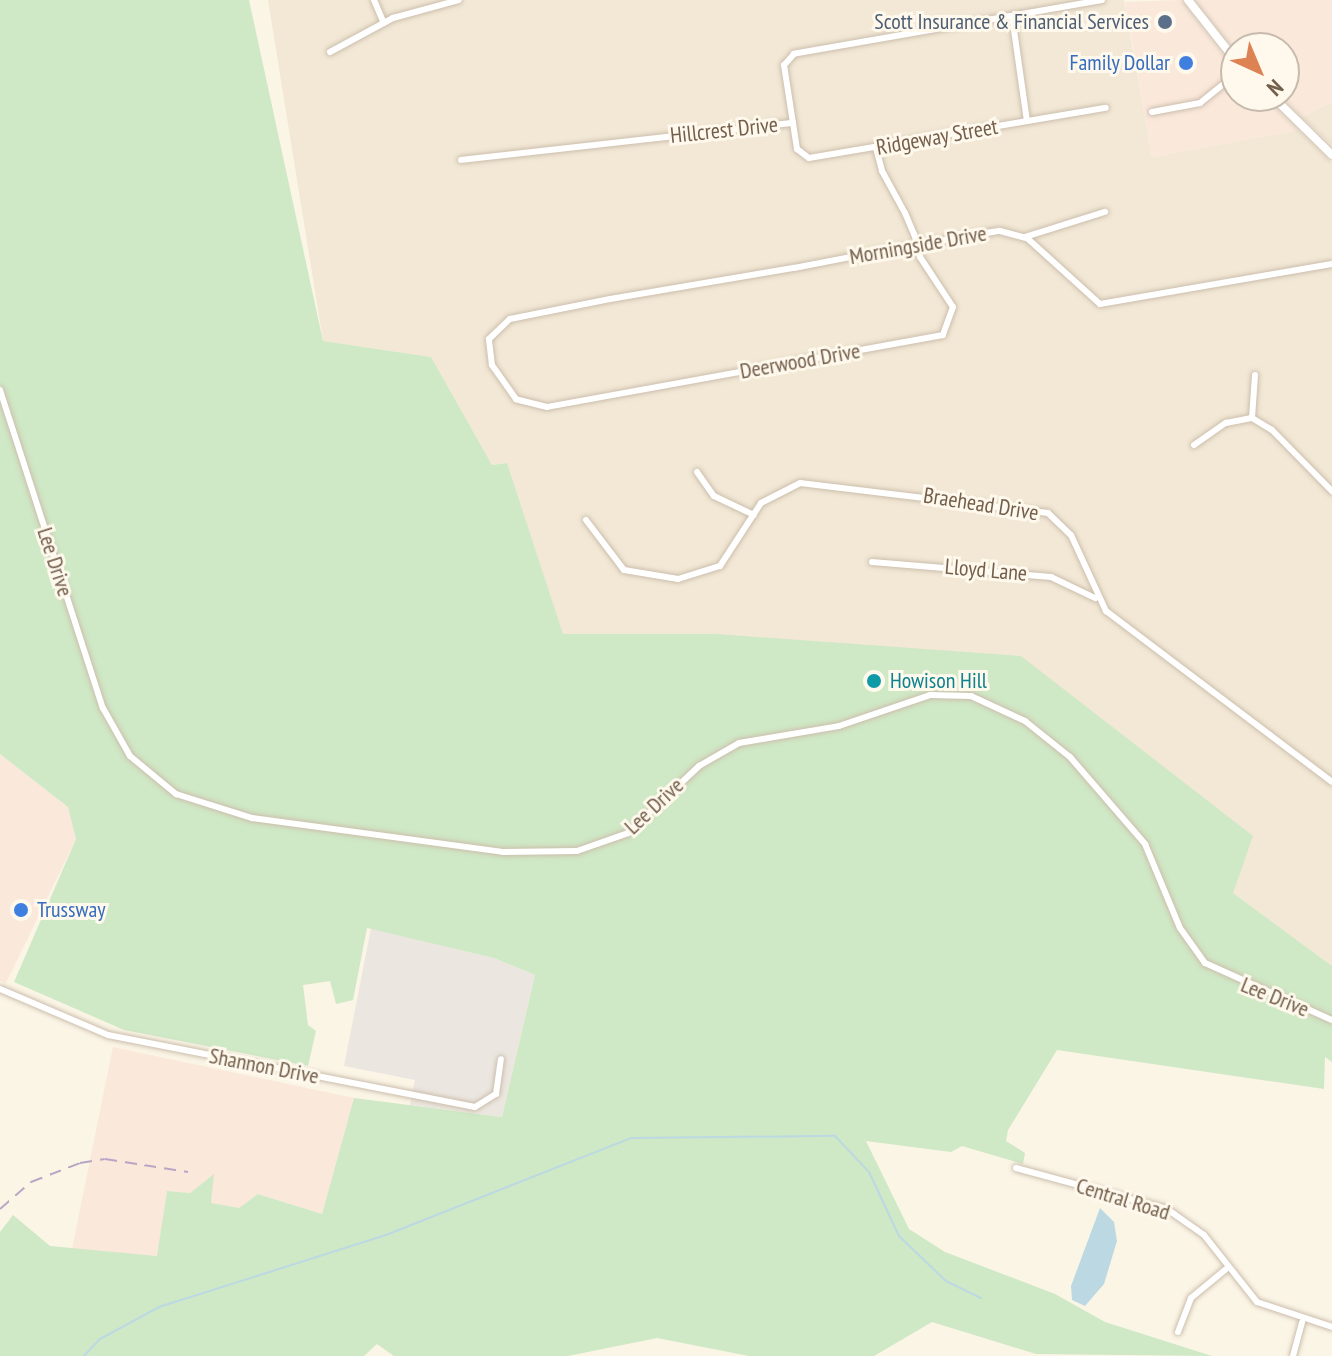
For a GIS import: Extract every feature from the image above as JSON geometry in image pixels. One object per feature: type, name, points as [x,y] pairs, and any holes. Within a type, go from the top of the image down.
[{"type":"main road","points":[[1188,0],[1220,41]]},
{"type":"main road","points":[[1288,112],[1332,155]]},
{"type":"street","points":[[374,0],[384,23]]},
{"type":"street","points":[[330,52],[384,23],[459,0]]},
{"type":"street","name":"Hillcrest Drive","points":[[461,160],[793,123],[787,57],[1102,0]]},
{"type":"street","points":[[1012,16],[1027,121]]},
{"type":"street","points":[[1152,112],[1200,103],[1220,87]]},
{"type":"street","name":"Ridgeway Street","points":[[793,123],[797,149],[807,158],[1106,108]]},
{"type":"street","name":"Deerwood Drive","points":[[489,342],[492,365],[510,393],[547,407],[935,338],[948,331],[954,313],[918,245],[876,148]]},
{"type":"street","points":[[1105,212],[1025,237],[1083,296],[1107,305],[1332,264]]},
{"type":"street","name":"Morningside Drive","points":[[489,342],[503,322],[524,315],[1005,231],[1025,237]]},
{"type":"street","points":[[1252,418],[1255,375]]},
{"type":"street","name":"Lee Drive","points":[[0,390],[103,708],[140,767],[176,794],[252,818],[503,852],[577,851],[628,833],[699,766],[739,743],[839,726],[930,695],[971,696],[1025,721],[1070,757],[1145,844],[1180,928],[1205,963],[1332,1020]]},
{"type":"street","points":[[1194,445],[1226,423],[1252,418]]},
{"type":"street","points":[[1252,418],[1332,491]]},
{"type":"street","points":[[697,472],[714,496],[754,515]]},
{"type":"street","name":"Braehead Drive","points":[[586,520],[624,570],[678,579],[720,566],[754,515],[781,488],[809,483],[1030,509],[1051,515],[1071,535],[1095,598]]},
{"type":"street","name":"Lloyd Lane","points":[[872,562],[1051,577],[1095,598]]},
{"type":"street","points":[[1095,598],[1332,782]]},
{"type":"street","name":"Shannon Drive","points":[[0,989],[108,1035],[475,1107],[496,1094],[501,1059]]},
{"type":"street","name":"Central Road","points":[[1016,1168],[1167,1209],[1204,1235],[1226,1269],[1257,1302],[1302,1322],[1332,1327]]},
{"type":"street","points":[[1178,1332],[1191,1298],[1226,1269]]},
{"type":"street","points":[[1293,1356],[1302,1322]]},
{"type":"shaded area","points":[[268,0],[1124,0],[1152,157],[1298,130],[1332,163],[1332,966],[1233,893],[791,641],[563,635],[507,463],[492,465],[431,357],[323,341]]},
{"type":"shaded area","points":[[1181,0],[1220,51],[1220,112],[1280,112],[1298,130],[1152,157],[1125,2]]},
{"type":"shaded area","points":[[1195,0],[1332,0],[1332,102],[1302,117],[1297,112],[1300,112],[1300,32],[1220,32]]},
{"type":"shaded area","points":[[1332,102],[1332,145],[1302,117]]},
{"type":"shaded area","name":"Trussway","points":[[0,754],[68,807],[76,839],[6,983],[0,981]]},
{"type":"shaded area","points":[[371,928],[494,958],[535,975],[502,1117],[410,1105],[415,1080],[344,1066]]},
{"type":"shaded area","points":[[113,1047],[354,1098],[322,1214],[259,1194],[239,1208],[211,1203],[213,1175],[190,1193],[167,1191],[158,1256],[72,1249]]},
{"type":"green space","points":[[0,0],[249,0],[323,341],[431,357],[492,465],[507,463],[563,634],[716,634],[1021,656],[1253,836],[1233,893],[1332,966],[1332,1062],[1325,1057],[1324,1089],[1057,1050],[1008,1130],[1006,1141],[1025,1153],[1023,1164],[962,1146],[951,1152],[866,1141],[909,1229],[945,1252],[1055,1294],[1105,1322],[1212,1356],[1036,1354],[932,1322],[874,1356],[749,1356],[657,1338],[568,1356],[394,1356],[377,1344],[364,1356],[0,1356],[0,1232],[13,1215],[50,1246],[157,1256],[167,1191],[190,1193],[214,1174],[211,1203],[239,1208],[258,1194],[322,1214],[354,1098],[502,1117],[535,975],[494,958],[367,928],[353,1000],[336,1004],[330,981],[303,985],[308,1025],[316,1031],[308,1066],[124,1030],[14,982],[76,839],[68,807],[0,754]]},
{"type":"water","points":[[1100,1208],[1114,1222],[1117,1241],[1104,1284],[1085,1306],[1072,1300],[1071,1286]]},
{"type":"waterway","points":[[84,1356],[100,1339],[159,1307],[386,1235],[631,1138],[835,1136],[869,1172],[899,1236],[946,1281],[981,1298]]},
{"type":"railway","points":[[0,1209],[31,1182],[80,1163],[105,1159],[188,1172]]},
{"type":"place","name":"Scott Insurance & Financial Services","points":[[1165,22]]},
{"type":"place","name":"Family Dollar","points":[[1186,63]]},
{"type":"place","name":"Howison Hill","points":[[874,681]]},
{"type":"place","name":"Trussway","points":[[21,910]]}]
